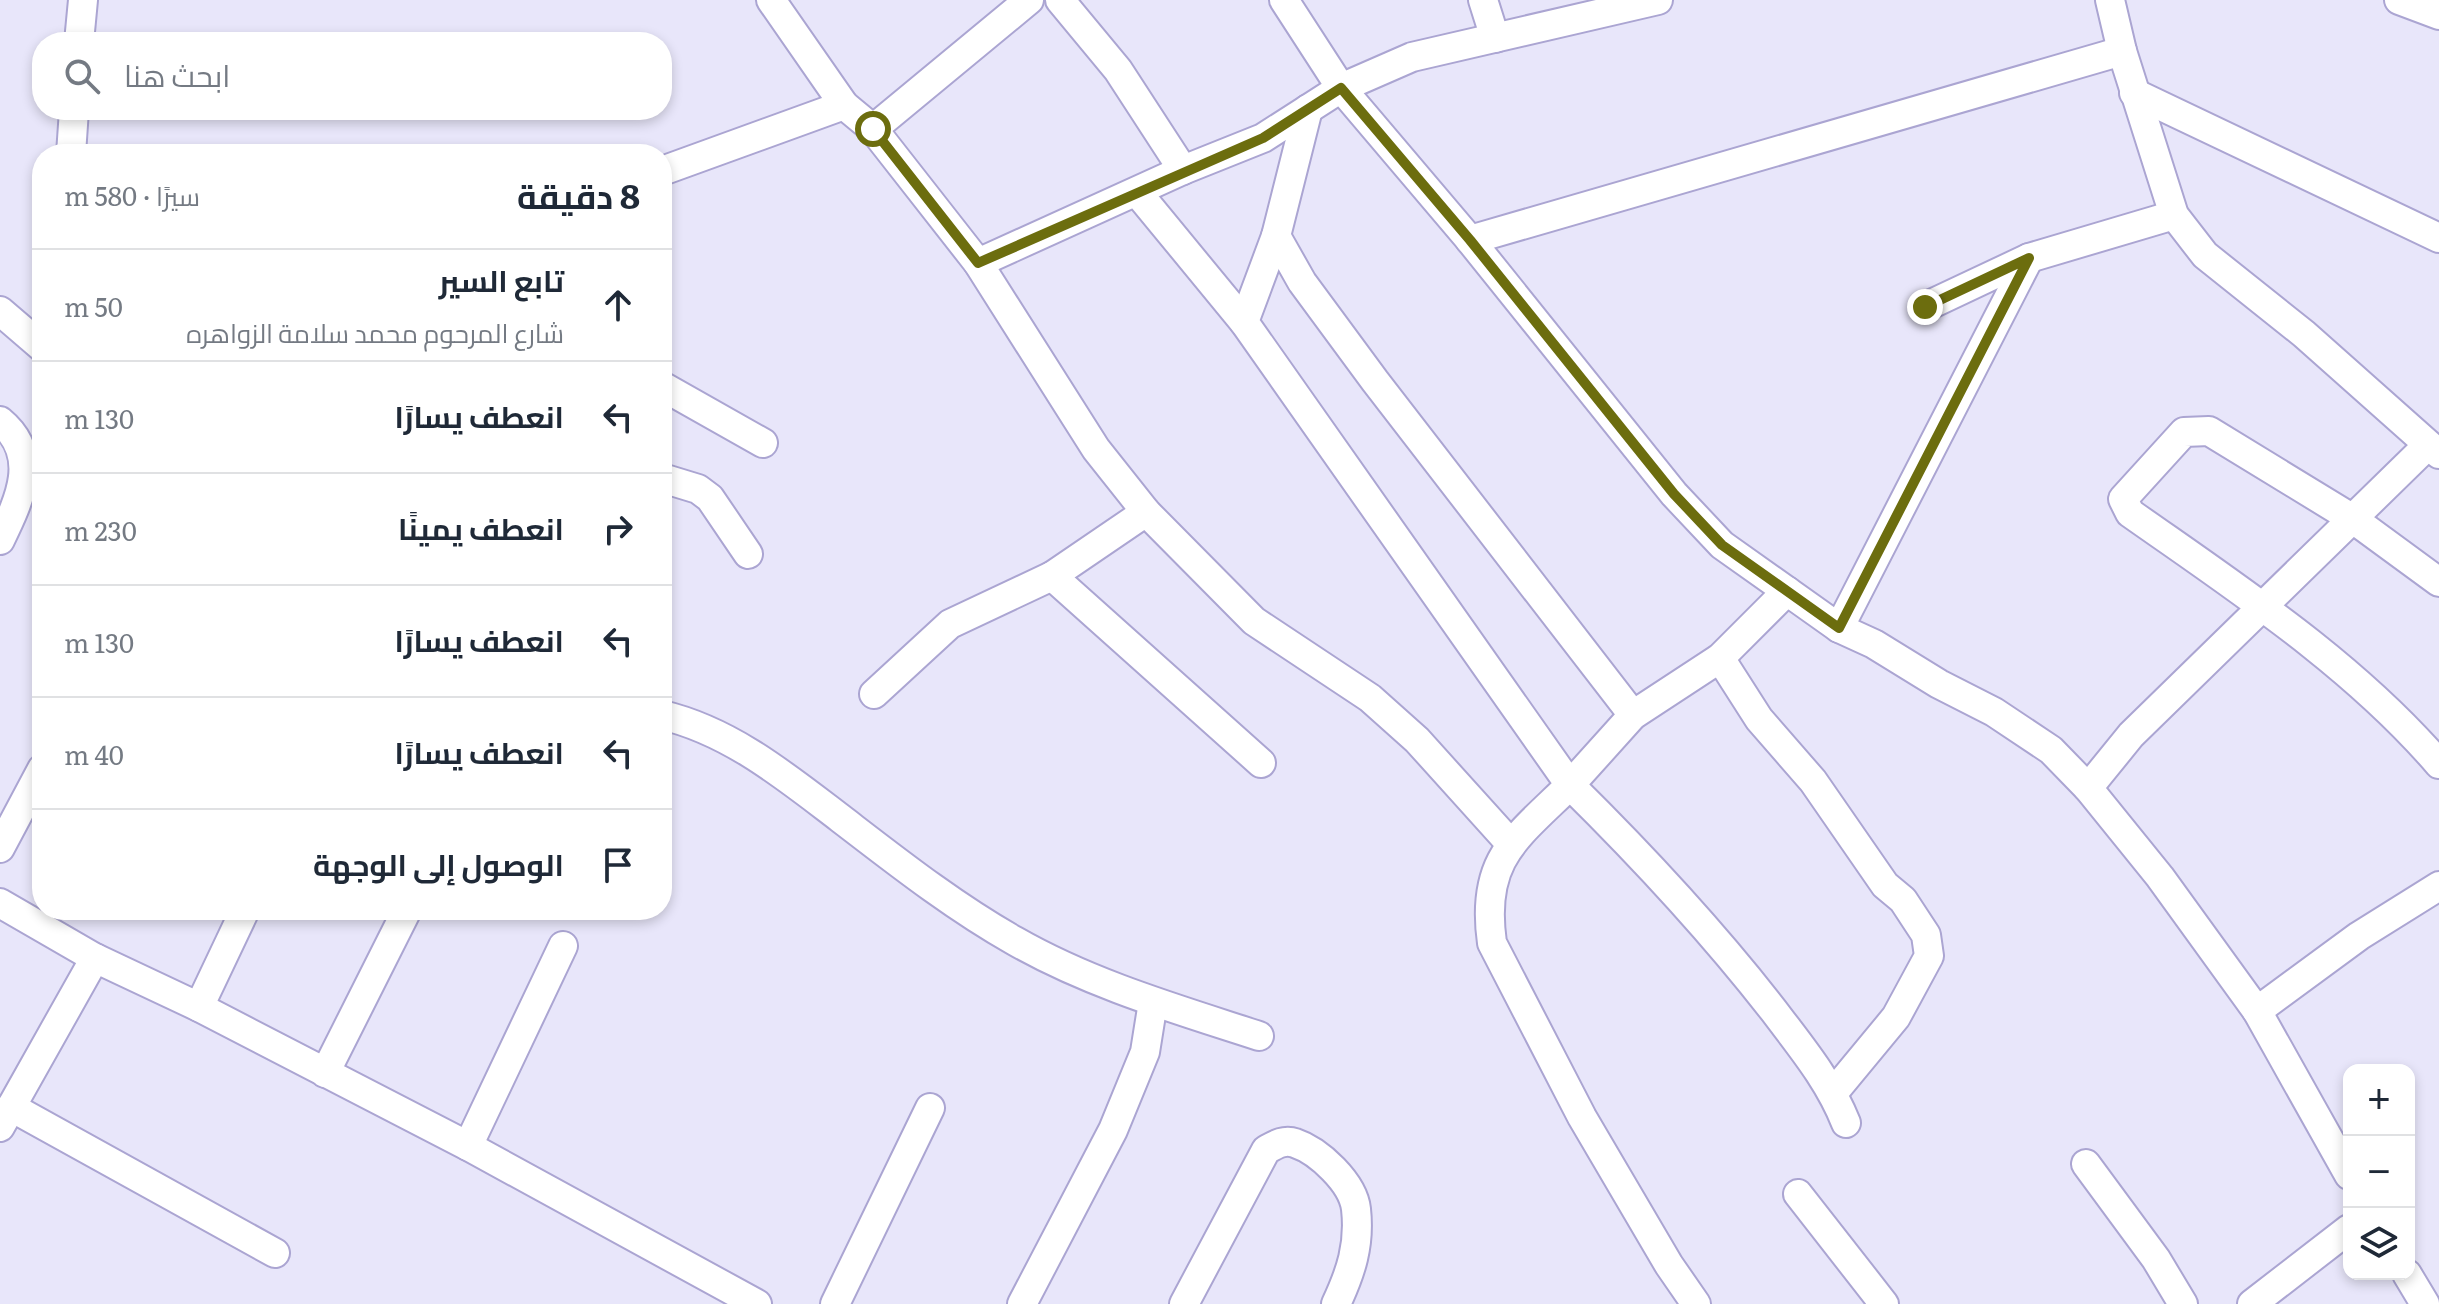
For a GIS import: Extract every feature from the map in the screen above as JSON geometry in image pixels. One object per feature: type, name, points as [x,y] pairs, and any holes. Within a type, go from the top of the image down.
[{"type":"street","points":[[80,32],[83,0]]},
{"type":"street","points":[[771,0],[844,105],[873,129],[978,263],[1096,449],[1146,512],[1254,621],[1370,698],[1417,740],[1510,843]]},
{"type":"street","points":[[873,129],[1029,0]]},
{"type":"street","points":[[1060,0],[1118,70],[1183,170]]},
{"type":"street","points":[[1284,0],[1341,88],[1470,240],[1674,494],[1722,545],[1839,628],[1874,644],[1939,684],[1994,712],[2051,750],[2088,788],[2160,877],[2257,1011],[2343,1164]]},
{"type":"street","points":[[1483,0],[1495,38]]},
{"type":"street","points":[[978,263],[1183,170],[1263,138],[1341,88],[1412,57],[1658,0]]},
{"type":"street","points":[[2088,788],[2131,735],[2353,519],[2434,450],[2304,334],[2205,255],[2174,215],[2134,93],[2110,0]]},
{"type":"street","points":[[2399,0],[2439,15]]},
{"type":"street","points":[[1470,240],[2122,51]]},
{"type":"street","points":[[2134,93],[2439,238]]},
{"type":"street","points":[[672,167],[844,105]]},
{"type":"street","points":[[1244,322],[1276,236],[1308,109]]},
{"type":"street","points":[[72,144],[73,120]]},
{"type":"street","points":[[1137,192],[1244,322],[1570,785],[1667,882],[1738,964],[1834,1092],[1846,1123]]},
{"type":"street","points":[[1925,307],[2029,258],[2174,215]]},
{"type":"street","points":[[1276,236],[1302,282],[1633,715]]},
{"type":"street","points":[[1839,628],[2029,258]]},
{"type":"street","points":[[0,311],[32,338]]},
{"type":"street","points":[[672,392],[763,443]]},
{"type":"street","points":[[0,421],[15,434],[26,471],[0,540]]},
{"type":"street","points":[[2439,582],[2353,519],[2209,431],[2184,432],[2123,499],[2124,507],[2264,607],[2401,720],[2439,764]]},
{"type":"street","points":[[672,481],[698,489],[710,498],[748,554]]},
{"type":"street","points":[[874,694],[950,624],[1052,576],[1146,512]]},
{"type":"street","points":[[1052,576],[1261,763]]},
{"type":"street","points":[[1696,1304],[1589,1129],[1564,1077],[1516,995],[1492,943],[1488,916],[1493,875],[1510,843],[1570,785],[1633,715],[1720,658],[1787,591]]},
{"type":"street","points":[[1720,658],[1759,719],[1813,781],[1885,885],[1903,900],[1926,935],[1929,956],[1896,1017],[1834,1092]]},
{"type":"street","points":[[672,717],[734,742],[782,774],[907,869],[1015,941],[1153,1002],[1259,1036]]},
{"type":"street","points":[[0,848],[32,788]]},
{"type":"street","points":[[2257,1011],[2359,936],[2439,886]]},
{"type":"street","points":[[0,903],[95,958],[199,1007],[468,1146],[745,1301]]},
{"type":"street","points":[[199,1007],[240,920]]},
{"type":"street","points":[[325,1073],[402,920]]},
{"type":"street","points":[[468,1146],[563,946]]},
{"type":"street","points":[[95,958],[6,1117],[275,1253]]},
{"type":"street","points":[[1022,1304],[1113,1130],[1145,1052],[1153,1002]]},
{"type":"street","points":[[835,1304],[930,1108]]},
{"type":"street","points":[[1184,1304],[1266,1150],[1281,1142],[1294,1142],[1325,1161],[1343,1181],[1356,1206],[1354,1266],[1336,1304]]},
{"type":"street","points":[[2086,1164],[2156,1259],[2183,1304]]},
{"type":"street","points":[[1798,1194],[1884,1304]]},
{"type":"street","points":[[2252,1304],[2343,1234]]},
{"type":"street","points":[[2411,1280],[2425,1304]]},
{"type":"route","points":[[873,129],[978,263],[1183,170],[1263,138],[1341,88],[1470,240],[1674,494],[1722,545],[1839,628],[2029,258],[1925,307]]}]
